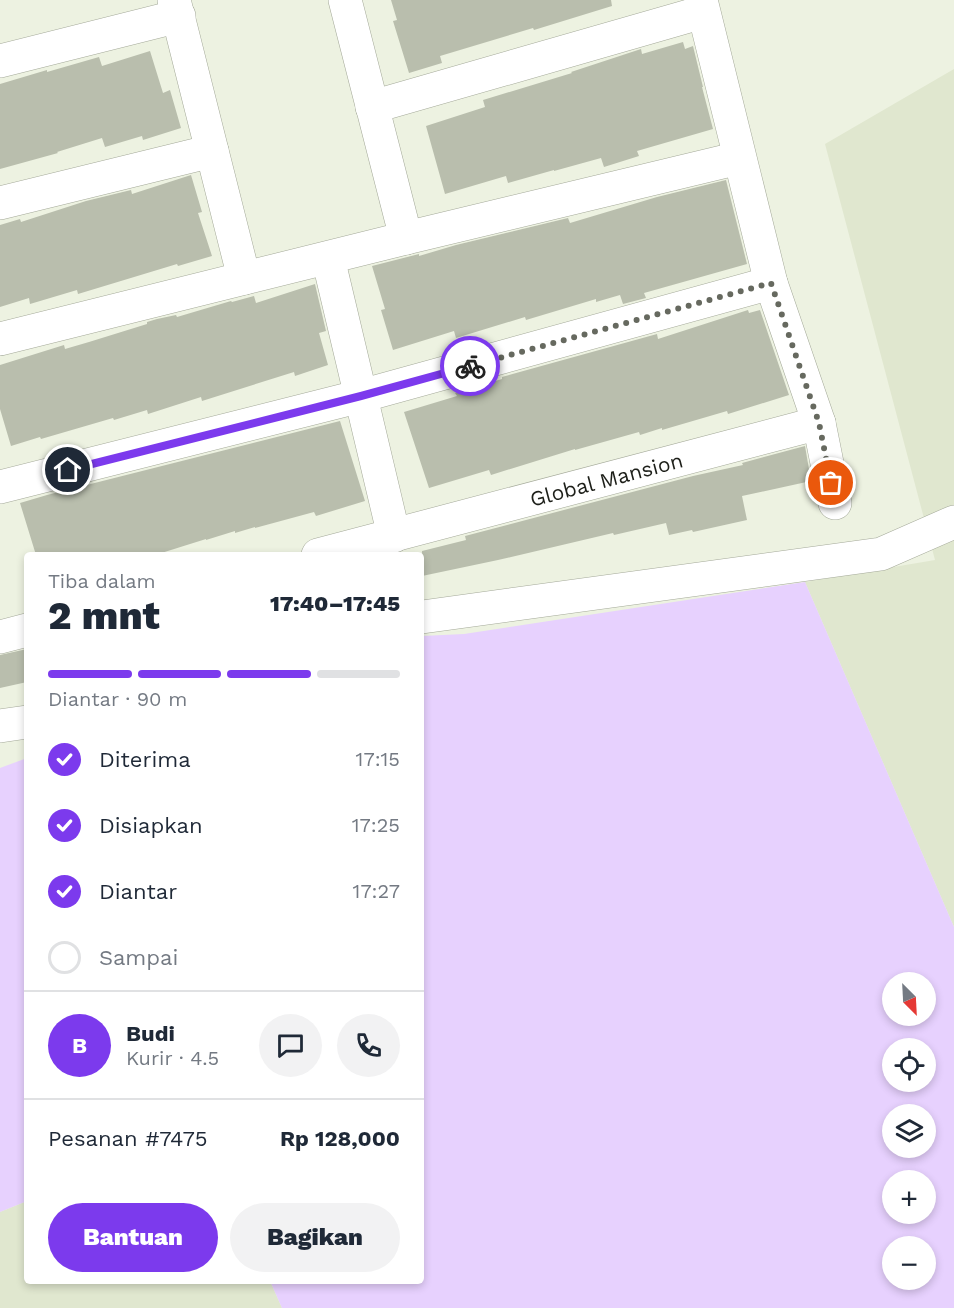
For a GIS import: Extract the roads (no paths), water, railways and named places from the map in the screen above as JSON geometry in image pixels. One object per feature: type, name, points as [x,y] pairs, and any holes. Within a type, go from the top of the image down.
[{"type":"street","points":[[345,0],[406,238]]},
{"type":"street","points":[[372,107],[702,6],[771,283],[819,423],[836,503]]},
{"type":"street","points":[[0,61],[176,8],[244,278]]},
{"type":"street","points":[[0,203],[212,151]]},
{"type":"street","points":[[0,339],[739,158]]},
{"type":"street","points":[[328,258],[394,536]]},
{"type":"street","points":[[0,487],[361,396],[771,283]]},
{"type":"street","name":"Global Mansion","points":[[330,552],[819,423]]},
{"type":"street","points":[[424,617],[881,554],[954,522]]},
{"type":"street","points":[[0,637],[24,631]]},
{"type":"street","points":[[0,726],[24,722]]}]
